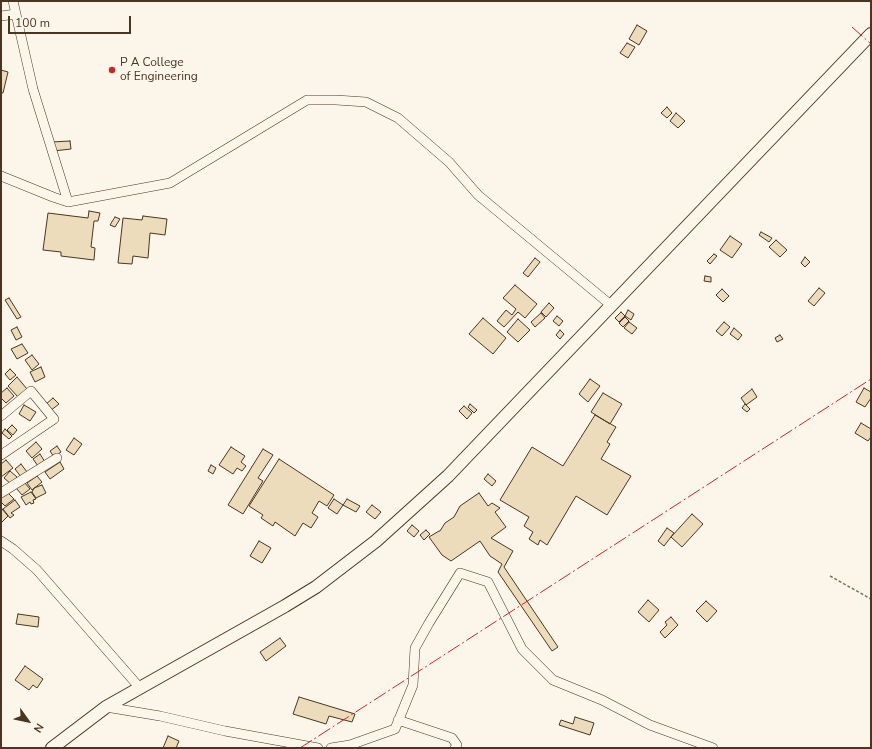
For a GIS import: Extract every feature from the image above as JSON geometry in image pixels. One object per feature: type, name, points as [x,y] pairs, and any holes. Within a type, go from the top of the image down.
[{"type":"main road","points":[[52,748],[106,707],[316,587],[376,541],[448,476],[871,34]]},
{"type":"street","points":[[13,1],[33,89],[68,202]]},
{"type":"street","points":[[1,16],[16,14]]},
{"type":"street","points":[[1,176],[68,202],[170,183],[307,100],[366,102],[398,118],[449,162],[478,195],[612,306]]},
{"type":"street","points":[[1,416],[31,391],[54,419],[1,455]]},
{"type":"street","points":[[1,492],[57,458]]},
{"type":"street","points":[[1,541],[13,549],[37,570],[140,688]]},
{"type":"street","points":[[331,748],[350,745],[395,728],[413,685],[415,648],[460,573],[488,582],[522,649],[553,680],[602,700],[650,725],[713,748]]},
{"type":"street","points":[[106,707],[160,716],[226,731],[318,748]]},
{"type":"street","points":[[398,720],[452,738],[458,745],[455,748]]},
{"type":"path","points":[[830,576],[871,600]]},
{"type":"building","points":[[637,25],[647,31],[639,45],[629,39]]},
{"type":"building","points":[[627,43],[635,47],[628,58],[620,53]]},
{"type":"building","points":[[1,70],[8,72],[3,93],[1,93]]},
{"type":"building","points":[[667,107],[672,113],[667,118],[661,113]]},
{"type":"building","points":[[676,113],[685,121],[678,128],[670,121]]},
{"type":"building","points":[[70,141],[71,149],[53,151],[52,142]]},
{"type":"building","points":[[89,211],[100,213],[98,221],[94,221],[91,247],[95,248],[94,260],[61,256],[61,252],[43,250],[48,213],[88,218]]},
{"type":"building","points":[[143,216],[167,219],[165,235],[150,233],[148,258],[133,256],[132,264],[118,263],[123,218],[142,220]]},
{"type":"building","points":[[115,217],[120,219],[115,227],[110,225]]},
{"type":"building","points":[[761,232],[772,238],[769,242],[759,235]]},
{"type":"building","points":[[730,236],[742,244],[732,258],[720,250]]},
{"type":"building","points":[[776,240],[787,250],[780,257],[769,247]]},
{"type":"building","points":[[714,254],[717,256],[710,264],[707,261]]},
{"type":"building","points":[[805,257],[810,262],[805,267],[801,263]]},
{"type":"building","points":[[535,258],[540,262],[528,277],[523,273]]},
{"type":"building","points":[[705,276],[711,277],[711,282],[704,281]]},
{"type":"building","points":[[515,285],[537,304],[525,318],[518,312],[504,327],[497,321],[506,310],[512,315],[516,309],[503,298]]},
{"type":"building","points":[[819,288],[825,293],[814,306],[808,301]]},
{"type":"building","points":[[722,289],[729,296],[723,302],[716,295]]},
{"type":"building","points":[[9,298],[21,317],[17,319],[5,300]]},
{"type":"building","points":[[549,303],[554,308],[546,317],[541,312]]},
{"type":"building","points":[[628,310],[634,314],[631,320],[625,316]]},
{"type":"building","points":[[621,312],[625,316],[619,322],[615,318]]},
{"type":"building","points":[[541,313],[545,318],[535,327],[531,322]]},
{"type":"building","points":[[557,316],[563,321],[559,326],[553,321]]},
{"type":"building","points":[[625,317],[629,321],[623,327],[619,323]]},
{"type":"building","points":[[483,318],[506,338],[493,354],[469,334]]},
{"type":"building","points":[[518,319],[530,330],[518,342],[507,332]]},
{"type":"building","points":[[629,322],[637,328],[632,334],[624,328]]},
{"type":"building","points":[[724,322],[730,327],[722,336],[716,331]]},
{"type":"building","points":[[17,327],[22,337],[16,340],[11,330]]},
{"type":"building","points":[[734,328],[742,335],[738,340],[730,334]]},
{"type":"building","points":[[560,330],[564,334],[560,339],[556,335]]},
{"type":"building","points":[[780,335],[783,339],[777,342],[775,338]]},
{"type":"building","points":[[22,344],[28,353],[17,359],[11,349]]},
{"type":"building","points":[[32,355],[39,364],[32,370],[25,360]]},
{"type":"building","points":[[41,367],[45,377],[35,382],[30,372]]},
{"type":"building","points":[[10,369],[16,375],[10,380],[5,374]]},
{"type":"building","points":[[17,377],[27,389],[18,397],[8,386]]},
{"type":"building","points":[[590,379],[600,386],[588,402],[579,394]]},
{"type":"building","points":[[7,388],[14,396],[6,403],[1,398],[1,393]]},
{"type":"building","points":[[864,388],[871,392],[871,398],[865,407],[856,402]]},
{"type":"building","points":[[752,389],[757,397],[746,405],[741,398]]},
{"type":"building","points":[[603,393],[622,404],[610,424],[591,412]]},
{"type":"building","points":[[53,398],[59,404],[50,411],[45,405]]},
{"type":"building","points":[[470,404],[477,410],[474,413],[468,407]]},
{"type":"building","points":[[745,404],[750,409],[747,412],[742,408]]},
{"type":"building","points":[[24,405],[36,412],[30,421],[19,414]]},
{"type":"building","points":[[464,406],[472,413],[467,419],[459,411]]},
{"type":"building","points":[[595,415],[616,427],[607,442],[610,444],[601,459],[631,476],[607,515],[576,496],[547,545],[540,540],[538,545],[529,539],[533,532],[524,526],[529,517],[500,500],[532,447],[563,466]]},
{"type":"building","points":[[861,423],[871,429],[871,437],[868,441],[855,433]]},
{"type":"building","points":[[12,425],[17,430],[13,435],[7,430]]},
{"type":"building","points":[[5,429],[12,436],[9,439],[2,433]]},
{"type":"building","points":[[74,438],[82,444],[74,455],[66,450]]},
{"type":"building","points":[[36,442],[42,449],[32,458],[26,451]]},
{"type":"building","points":[[57,446],[61,452],[54,457],[50,451]]},
{"type":"building","points":[[231,447],[245,456],[241,462],[246,466],[242,471],[237,468],[233,474],[219,465]]},
{"type":"building","points":[[263,449],[273,455],[258,478],[263,481],[243,514],[228,505]]},
{"type":"building","points":[[40,454],[45,462],[38,466],[33,459]]},
{"type":"building","points":[[279,459],[334,495],[327,506],[319,501],[312,513],[318,517],[311,528],[303,523],[295,536],[275,522],[273,526],[261,518],[263,515],[249,506]]},
{"type":"building","points":[[6,460],[13,468],[1,477],[1,464]]},
{"type":"building","points":[[60,462],[64,469],[50,479],[45,472]]},
{"type":"building","points":[[21,464],[27,472],[21,477],[15,469]]},
{"type":"building","points":[[211,465],[216,468],[213,474],[208,471]]},
{"type":"building","points":[[10,471],[17,477],[11,484],[4,478]]},
{"type":"building","points":[[488,474],[496,481],[492,486],[484,479]]},
{"type":"building","points":[[37,476],[42,482],[32,490],[27,483]]},
{"type":"building","points":[[24,482],[30,489],[22,495],[16,488]]},
{"type":"building","points":[[42,485],[46,493],[36,498],[32,492],[34,488]]},
{"type":"building","points":[[7,492],[14,499],[5,506],[1,502],[1,497]]},
{"type":"building","points":[[31,492],[36,499],[33,500],[34,503],[31,504],[30,502],[26,505],[21,497]]},
{"type":"building","points":[[479,493],[488,506],[492,503],[500,508],[495,512],[506,527],[491,538],[513,551],[504,567],[558,647],[552,651],[498,572],[502,564],[490,556],[480,541],[451,561],[442,555],[429,537],[440,531],[445,523],[454,517],[460,506]]},
{"type":"building","points":[[334,499],[343,505],[337,514],[328,508]]},
{"type":"building","points":[[347,499],[360,506],[356,512],[343,505]]},
{"type":"building","points":[[15,500],[20,507],[11,513],[14,515],[10,518],[3,509]]},
{"type":"building","points":[[372,505],[381,512],[375,519],[366,512]]},
{"type":"building","points":[[2,509],[8,516],[1,523],[1,510]]},
{"type":"building","points":[[692,514],[703,524],[682,547],[671,537]]},
{"type":"building","points":[[412,525],[419,531],[414,537],[407,531]]},
{"type":"building","points":[[667,528],[674,533],[664,546],[658,541]]},
{"type":"building","points":[[426,530],[430,534],[424,540],[420,535]]},
{"type":"building","points":[[259,541],[271,548],[262,563],[250,556]]},
{"type":"building","points":[[648,600],[659,610],[649,622],[638,612]]},
{"type":"building","points":[[706,601],[717,611],[707,622],[696,611]]},
{"type":"building","points":[[18,614],[39,617],[38,627],[16,624]]},
{"type":"building","points":[[671,617],[678,625],[665,638],[660,632],[667,625],[665,622]]},
{"type":"building","points":[[280,638],[286,646],[266,661],[260,652]]},
{"type":"building","points":[[25,666],[43,679],[37,688],[33,685],[29,690],[15,680]]},
{"type":"building","points":[[299,697],[355,714],[352,722],[329,716],[326,724],[293,714]]},
{"type":"building","points":[[575,717],[594,723],[590,735],[559,725],[561,720],[573,724]]},
{"type":"building","points":[[168,736],[179,741],[176,748],[163,748]]},
{"type":"power","points":[[852,27],[871,44]]},
{"type":"power","points":[[300,748],[871,379]]},
{"type":"place","name":"P A College of Engineering","points":[[112,70]]}]
